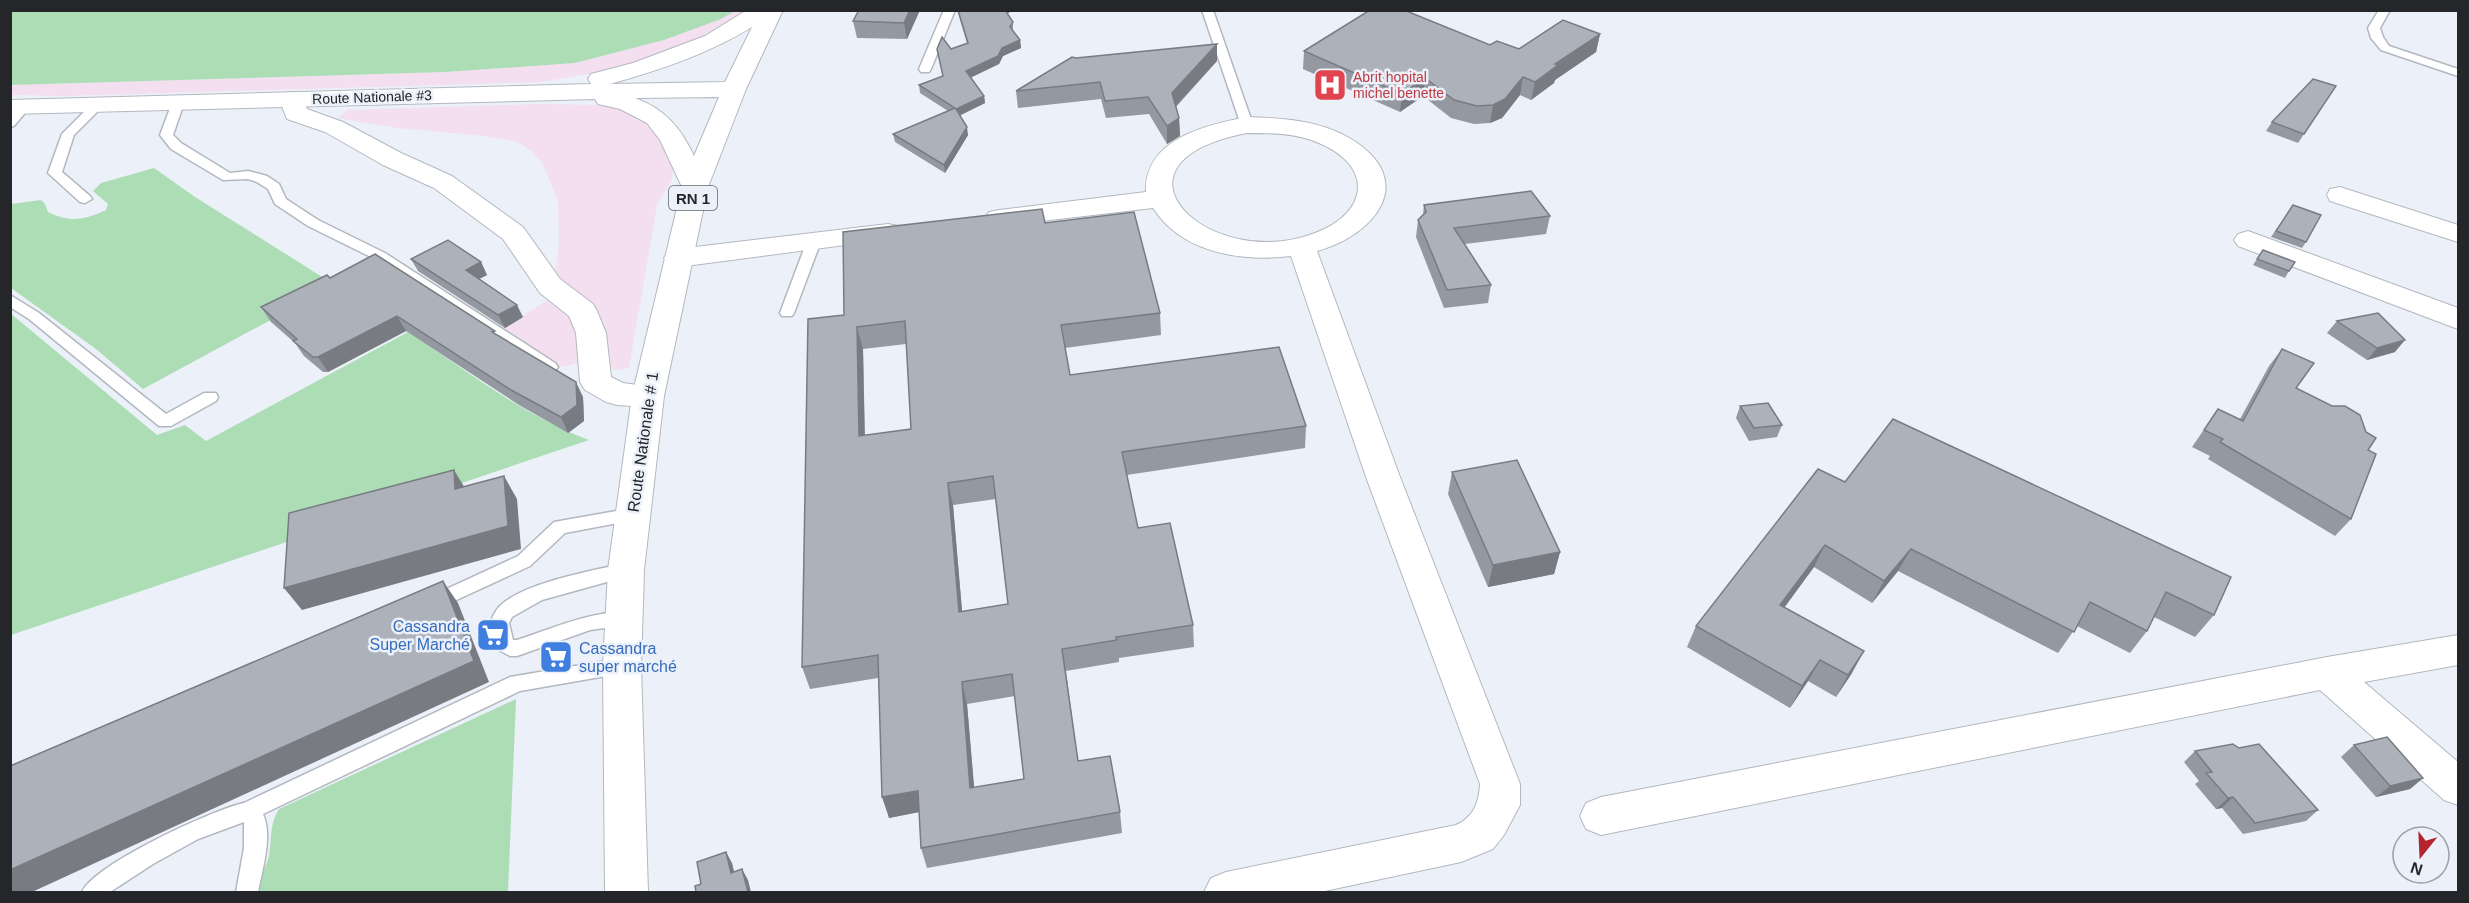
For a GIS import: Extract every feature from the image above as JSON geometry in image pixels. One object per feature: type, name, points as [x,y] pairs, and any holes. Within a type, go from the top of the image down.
[{"type":"street","points":[[555,92],[675,56],[713,41],[765,10]]},
{"type":"street","name":"Route Nationale # 1","points":[[621,889],[622,666],[626,619],[626,570],[632,539],[648,396],[695,187],[734,89],[772,10]]},
{"type":"street","name":"Route Nationale #3","points":[[15,112],[98,105],[734,89]]},
{"type":"street","points":[[555,92],[610,99],[648,111],[669,130],[695,187]]},
{"type":"street","points":[[291,99],[296,114],[334,127],[392,159],[443,182],[513,233],[550,286],[582,311],[591,333],[596,382],[616,394],[648,396]]},
{"type":"street","points":[[1247,125],[1281,125],[1314,132],[1342,143],[1362,160],[1373,180],[1372,201],[1359,220],[1335,236],[1302,247],[1266,250],[1229,246],[1197,235],[1173,218],[1160,199],[1158,178],[1168,159],[1188,143],[1215,131],[1247,125]]},
{"type":"street","points":[[2340,195],[2458,234]]},
{"type":"street","points":[[975,221],[1160,199]]},
{"type":"street","points":[[678,258],[917,228]]},
{"type":"street","points":[[2248,240],[2458,320]]},
{"type":"street","points":[[1226,892],[1461,843],[1478,835],[1499,805],[1500,784],[1383,477],[1302,247]]},
{"type":"street","points":[[1601,816],[2327,673],[2458,650]]},
{"type":"street","points":[[2327,673],[2458,787]]},
{"type":"lane","points":[[925,69],[950,10]]},
{"type":"lane","points":[[1207,10],[1247,125]]},
{"type":"lane","points":[[2385,10],[2374,28],[2377,38],[2385,48],[2458,73]]},
{"type":"lane","points":[[178,103],[166,135],[176,146],[228,177],[248,175],[262,178],[274,187],[280,201],[314,223],[381,256],[550,367]]},
{"type":"lane","points":[[85,199],[55,174],[68,134],[98,105]]},
{"type":"lane","points":[[787,313],[814,241]]},
{"type":"lane","points":[[10,300],[34,316],[165,422],[210,398]]},
{"type":"lane","points":[[414,612],[524,561],[560,527],[633,514]]},
{"type":"lane","points":[[626,570],[552,587],[515,605],[500,620],[504,644],[510,648],[517,648],[590,623],[626,619]]},
{"type":"lane","points":[[93,892],[157,850],[233,814],[248,812],[517,682],[622,666]]},
{"type":"lane","points":[[246,892],[256,839],[256,821],[248,812]]},
{"type":"shaded area","points":[[735,11],[750,11],[714,33],[638,62],[612,70],[541,82],[64,96],[11,95],[10,85],[445,72],[575,63],[664,40],[721,19]]},
{"type":"shaded area","points":[[537,104],[609,105],[624,109],[657,129],[675,158],[671,181],[657,205],[629,368],[615,370],[601,358],[561,367],[505,328],[566,288],[555,272],[559,246],[558,201],[542,162],[531,151],[518,142],[485,136],[398,128],[338,118],[347,110]]},
{"type":"green space","points":[[10,11],[735,11],[721,19],[664,40],[575,63],[445,72],[11,85]]},
{"type":"green space","points":[[154,168],[195,197],[335,285],[143,389],[96,349],[11,288],[11,204],[41,200],[48,212],[63,218],[84,218],[106,210],[108,204],[93,191],[101,183]]},
{"type":"green space","points":[[10,313],[157,435],[185,425],[206,441],[408,332],[518,405],[589,440],[11,635]]},
{"type":"green space","points":[[516,699],[508,892],[260,892],[261,878],[269,856],[272,826],[279,809]]},
{"type":"building","points":[[859,10],[910,10],[904,23],[853,21]]},
{"type":"building","points":[[958,10],[1005,10],[1013,22],[1010,27],[1020,40],[1002,48],[998,56],[966,71],[984,96],[956,109],[967,127],[944,165],[893,134],[955,108],[919,85],[943,76],[937,49],[942,37],[951,49],[968,43]]},
{"type":"building","points":[[1370,10],[1404,10],[1490,45],[1497,41],[1519,49],[1563,20],[1600,34],[1555,64],[1558,65],[1535,82],[1523,77],[1505,99],[1493,105],[1477,106],[1454,100],[1425,78],[1402,94],[1304,51]]},
{"type":"building","points":[[1217,44],[1172,93],[1179,118],[1167,126],[1148,97],[1105,101],[1100,82],[1016,91],[1072,57]]},
{"type":"building","points":[[2313,79],[2336,86],[2304,134],[2272,122]]},
{"type":"building","points":[[1531,191],[1550,216],[1454,228],[1491,285],[1447,290],[1418,220],[1426,212],[1424,205]]},
{"type":"building","points":[[2293,205],[2321,215],[2306,242],[2276,231]]},
{"type":"building","points":[[1042,209],[1045,223],[1134,212],[1160,313],[1061,325],[1070,375],[1279,347],[1306,426],[1122,452],[1138,528],[1170,523],[1193,625],[1116,637],[1117,640],[1062,649],[1078,761],[1110,756],[1120,812],[921,848],[918,791],[882,797],[878,655],[802,667],[808,319],[844,315],[843,232]],"holes":[[[905,321],[911,429],[859,436],[857,327]],[[993,476],[1008,604],[959,612],[948,483]],[[1012,674],[1024,779],[970,788],[962,682]]]},
{"type":"building","points":[[448,240],[481,262],[466,270],[517,305],[498,315],[411,259]]},
{"type":"building","points":[[2263,250],[2295,262],[2289,271],[2257,259]]},
{"type":"building","points":[[375,254],[495,331],[492,332],[576,382],[577,405],[561,417],[511,390],[397,316],[318,357],[313,357],[293,341],[297,339],[261,307],[327,275],[330,278]]},
{"type":"building","points":[[2378,313],[2405,340],[2377,348],[2337,321]]},
{"type":"building","points":[[2282,349],[2314,363],[2296,388],[2332,406],[2345,406],[2360,415],[2366,432],[2376,438],[2368,450],[2376,454],[2351,519],[2220,442],[2223,439],[2204,430],[2218,409],[2243,421]]},
{"type":"building","points":[[1768,403],[1782,425],[1754,428],[1740,406]]},
{"type":"building","points":[[1893,419],[2231,577],[2214,615],[2166,592],[2147,631],[2090,602],[2074,632],[1911,549],[1884,581],[1825,545],[1780,605],[1864,651],[1848,675],[1820,660],[1802,686],[1696,626],[1818,469],[1845,482]]},
{"type":"building","points":[[1517,460],[1560,552],[1493,565],[1452,472]]},
{"type":"building","points":[[454,470],[455,489],[504,476],[508,526],[284,588],[289,513]]},
{"type":"building","points":[[443,581],[474,661],[10,870],[10,766]]},
{"type":"building","points":[[2387,737],[2423,778],[2390,786],[2354,745]]},
{"type":"building","points":[[2233,744],[2239,748],[2259,744],[2318,810],[2255,823],[2233,797],[2228,798],[2206,773],[2212,772],[2195,751]]},
{"type":"building","points":[[726,852],[731,873],[742,869],[748,892],[696,892],[695,886],[701,884],[697,862]]},
{"type":"place","name":"Abrit hopital michel benette","points":[[1330,85]]},
{"type":"place","name":"Cassandra Super Marché","points":[[493,635]]},
{"type":"place","name":"Cassandra super marché","points":[[556,657]]}]
